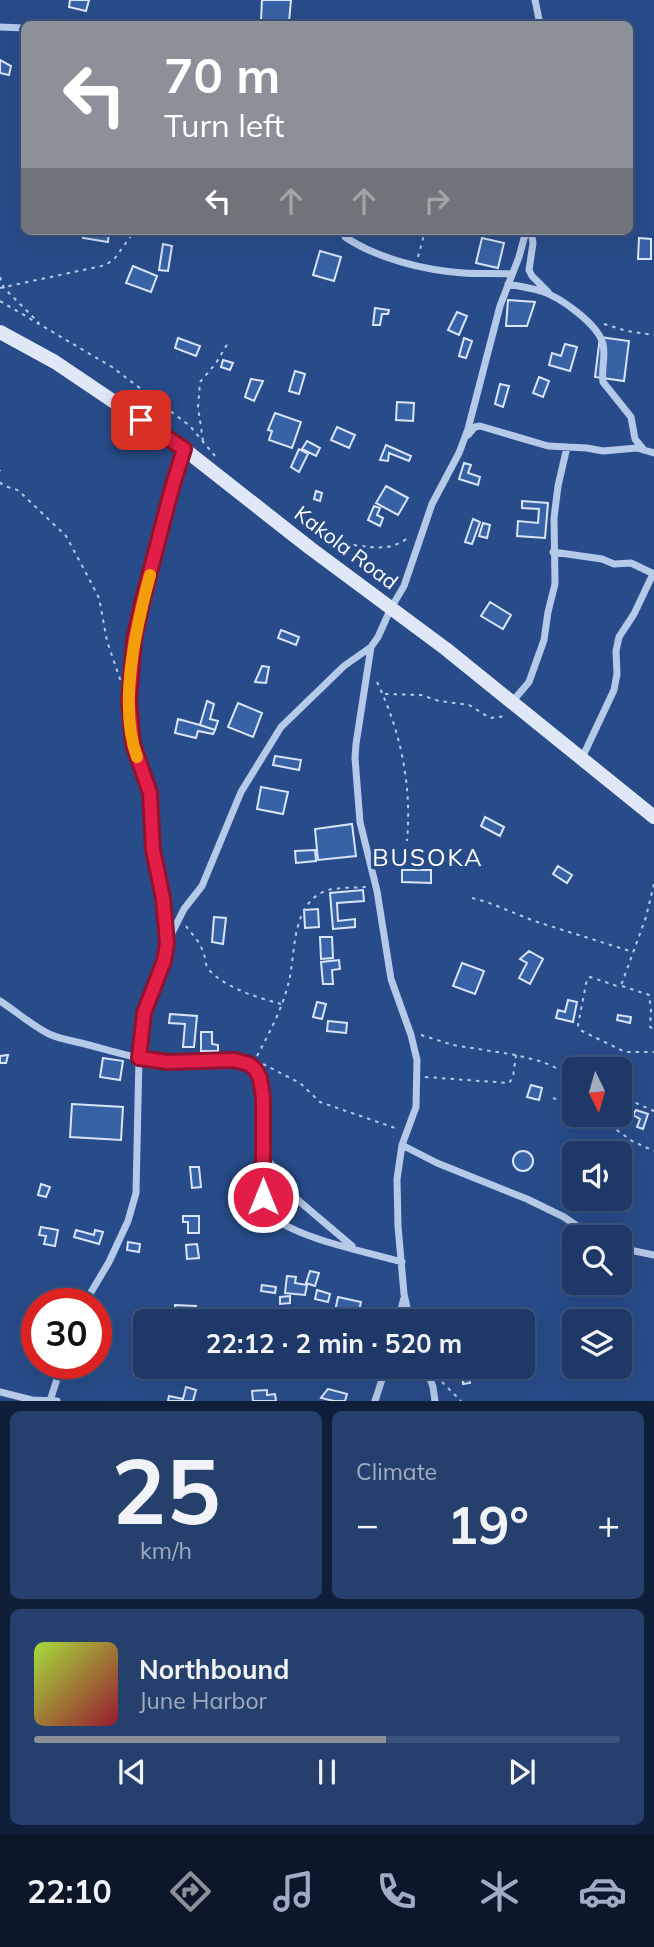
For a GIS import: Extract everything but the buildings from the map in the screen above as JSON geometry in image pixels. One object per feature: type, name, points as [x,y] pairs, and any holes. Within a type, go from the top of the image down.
[{"type":"main road","name":"Kakola Road","points":[[0,332],[55,362],[184,449],[307,546],[446,649],[654,817]]},
{"type":"street","points":[[535,0],[539,21]]},
{"type":"street","points":[[0,27],[21,27]]},
{"type":"street","points":[[345,235],[359,245],[416,265],[451,272],[512,274]]},
{"type":"street","points":[[167,943],[180,917],[202,886],[241,792],[281,727],[344,666],[371,647],[404,586],[432,504],[465,438],[500,306],[527,235]]},
{"type":"street","points":[[530,235],[534,243],[529,270],[553,298]]},
{"type":"street","points":[[508,284],[542,291],[591,323],[602,342],[603,382],[631,417],[635,439],[644,450]]},
{"type":"street","points":[[465,438],[475,427],[480,426],[548,446],[603,451],[637,448],[654,453]]},
{"type":"street","points":[[512,702],[529,682],[542,647],[555,583],[553,552],[558,486],[567,447]]},
{"type":"street","points":[[93,1288],[128,1221],[136,1193],[139,1058],[144,1013],[164,961],[167,943],[163,898],[153,850],[150,793],[133,744],[129,701],[137,628],[184,449]]},
{"type":"street","points":[[553,552],[602,559],[614,564],[631,563],[654,574],[620,637],[616,651],[617,674],[614,690],[581,758]]},
{"type":"street","points":[[371,647],[355,758],[360,822],[376,887],[391,979],[410,1031],[417,1060],[416,1107],[402,1145],[397,1179],[398,1226],[407,1309]]},
{"type":"street","points":[[0,1000],[48,1033],[66,1040],[139,1058],[168,1062],[234,1060],[249,1064],[260,1078],[263,1098],[264,1203],[267,1210],[276,1220],[314,1237],[401,1262]]},
{"type":"street","points":[[402,1145],[437,1163],[527,1199],[576,1225]]},
{"type":"street","points":[[263,1156],[275,1167],[285,1190],[355,1248]]},
{"type":"street","points":[[632,1250],[654,1255]]},
{"type":"street","points":[[401,1309],[404,1294]]},
{"type":"street","points":[[0,1392],[32,1401],[53,1401],[58,1379]]},
{"type":"street","points":[[375,1401],[382,1379]]},
{"type":"street","points":[[430,1379],[435,1401]]},
{"type":"path","points":[[416,265],[424,235]]},
{"type":"path","points":[[0,288],[106,265],[115,258],[131,236]]},
{"type":"path","points":[[0,277],[4,288],[42,327]]},
{"type":"path","points":[[0,301],[112,367],[190,426],[220,463]]},
{"type":"path","points":[[601,323],[654,335]]},
{"type":"path","points":[[203,442],[198,407],[200,382],[228,343]]},
{"type":"path","points":[[0,482],[19,491],[66,536],[99,598],[107,641],[122,687]]},
{"type":"path","points":[[307,546],[338,544],[382,549],[394,547],[424,525]]},
{"type":"path","points":[[368,666],[383,695],[401,746],[408,799],[407,841]]},
{"type":"path","points":[[383,695],[421,695],[439,701],[469,705],[490,718],[525,713]]},
{"type":"path","points":[[620,985],[634,952],[654,884]]},
{"type":"path","points":[[376,887],[327,890],[303,910],[298,922],[290,978],[282,1004],[255,1060],[300,1083],[320,1102],[392,1126],[407,1134]]},
{"type":"path","points":[[472,898],[534,921],[634,952]]},
{"type":"path","points":[[180,917],[202,948],[206,966],[210,971],[251,995],[282,1004]]},
{"type":"path","points":[[654,1029],[650,1027],[649,995],[590,977],[587,979],[578,1017],[579,1027],[625,1052],[654,1052]]},
{"type":"path","points":[[410,1031],[453,1045],[543,1062],[562,1071]]},
{"type":"path","points":[[417,1077],[509,1083],[513,1077],[516,1055]]},
{"type":"path","points":[[553,1098],[562,1101]]},
{"type":"path","points":[[632,1101],[654,1111]]},
{"type":"path","points":[[613,1127],[632,1141],[654,1151]]},
{"type":"path","points":[[440,1379],[460,1401]]},
{"type":"slow traffic","points":[[137,757],[131,733],[129,701],[134,640],[150,575]]},
{"type":"district","name":"BUSOKA","points":[[428,858]]},
{"type":"route","points":[[141,420],[184,449],[142,603],[134,640],[129,701],[133,744],[150,793],[153,850],[163,898],[167,943],[164,961],[144,1013],[139,1058],[168,1062],[234,1060],[249,1064],[258,1072],[263,1098],[263,1197]]}]
